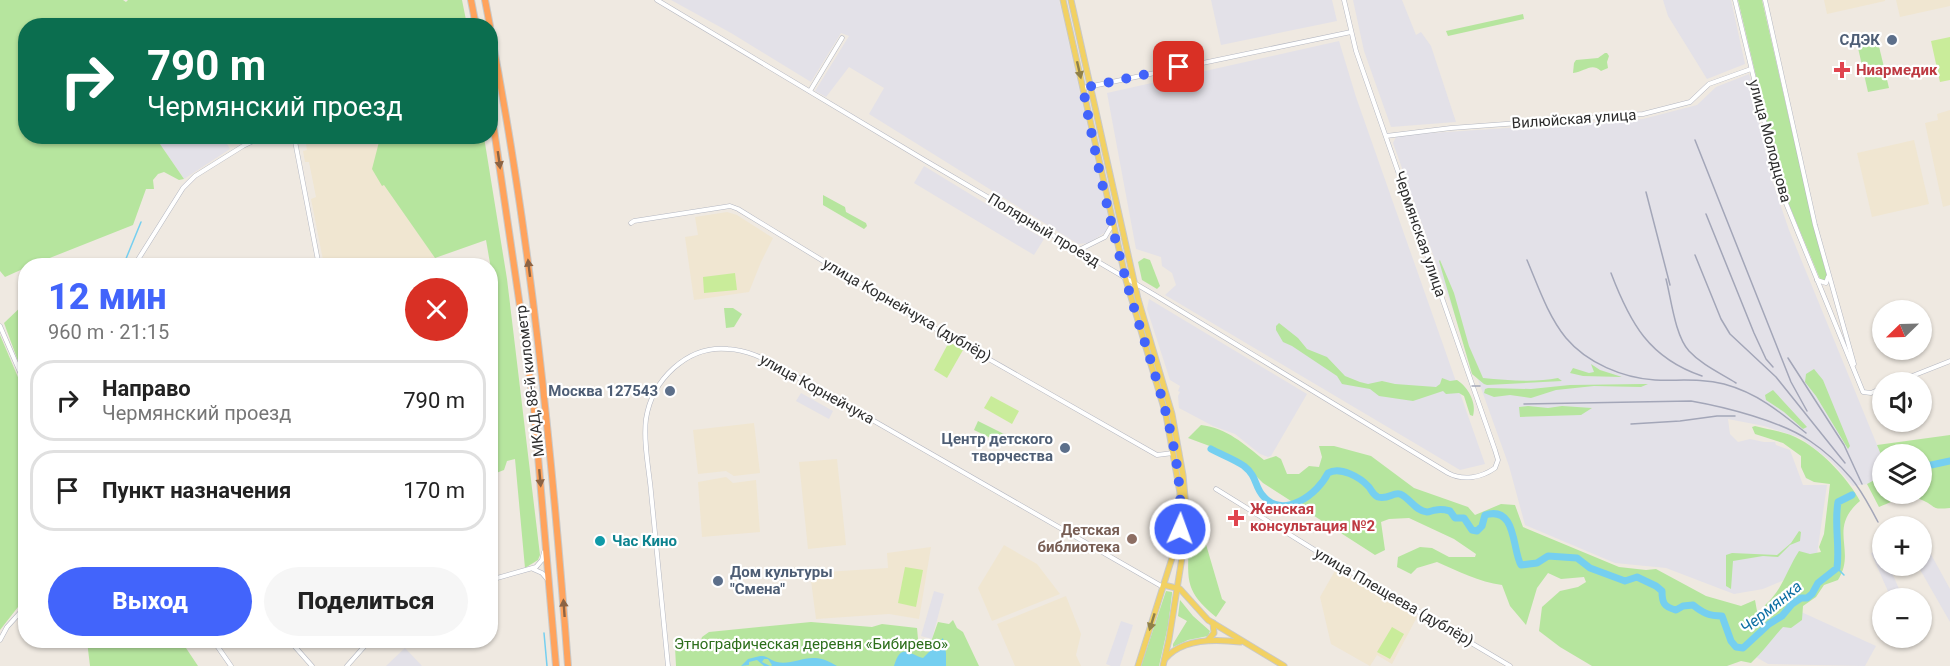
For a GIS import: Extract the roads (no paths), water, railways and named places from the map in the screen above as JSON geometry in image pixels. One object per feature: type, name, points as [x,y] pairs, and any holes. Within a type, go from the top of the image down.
[{"type":"highway","points":[[471,0],[474,18]]},
{"type":"highway","name":"МКАД, 88-й километр","points":[[485,0],[488,18]]},
{"type":"highway","name":"МКАД, 88-й километр","points":[[498,68],[526,248],[545,406],[554,486],[568,666]]},
{"type":"highway","name":"МКАД, 88-й километр","points":[[496,144],[529,374],[556,666]]},
{"type":"main road","points":[[1063,0],[1126,280],[1161,393],[1178,476],[1181,508],[1178,539],[1138,666]]},
{"type":"main road","points":[[1071,0],[1120,223],[1166,393],[1185,493],[1184,545],[1164,663]]},
{"type":"main road","points":[[1089,114],[1092,107],[1096,111]]},
{"type":"main road","points":[[1113,224],[1118,227],[1120,223]]},
{"type":"main road","points":[[1162,586],[1177,588],[1201,614],[1213,623],[1284,666]]},
{"type":"main road","points":[[1208,640],[1213,635],[1213,623]]},
{"type":"main road","points":[[1164,663],[1171,652],[1186,645],[1208,640],[1243,642]]},
{"type":"street","name":"Полярный проезд","points":[[657,0],[1453,476],[1472,477],[1495,468]]},
{"type":"street","name":"Чермянская улица","points":[[1344,0],[1351,32],[1495,450],[1497,460],[1495,468]]},
{"type":"street","name":"улица Молодцова","points":[[1736,0],[1781,191],[1854,368]]},
{"type":"street","name":"улица Молодцова","points":[[1765,0],[1815,225],[1854,368]]},
{"type":"street","points":[[1083,88],[1351,32]]},
{"type":"street","points":[[810,92],[842,38]]},
{"type":"street","name":"Вилюйская улица","points":[[1386,136],[1451,128],[1643,114],[1690,102],[1709,84],[1751,69]]},
{"type":"street","points":[[139,258],[183,188],[192,179],[247,144]]},
{"type":"street","points":[[296,144],[317,258]]},
{"type":"street","name":"улица Корнейчука (дублёр)","points":[[632,224],[634,221],[644,219],[730,206],[1156,456],[1174,453]]},
{"type":"street","points":[[1078,250],[1105,237],[1113,224]]},
{"type":"street","points":[[1816,279],[1824,283],[1829,276]]},
{"type":"street","points":[[1822,293],[1825,287],[1832,289]]},
{"type":"street","points":[[0,326],[18,368]]},
{"type":"street","name":"улица Корнейчука","points":[[668,666],[655,546],[646,422],[654,392],[669,373],[685,359],[710,350],[725,348],[745,351],[770,362],[1162,586]]},
{"type":"street","points":[[1922,372],[1950,361]]},
{"type":"street","points":[[1854,368],[1863,392],[1872,393]]},
{"type":"street","name":"улица Плещеева (дублёр)","points":[[1216,489],[1317,552],[1510,666]]},
{"type":"street","points":[[498,578],[536,567],[542,560],[546,545]]},
{"type":"street","points":[[532,569],[542,573],[549,582]]},
{"type":"street","points":[[0,640],[7,627],[18,615]]},
{"type":"street","points":[[219,648],[231,666]]},
{"type":"street","points":[[296,648],[312,666]]},
{"type":"street","points":[[347,666],[363,648]]},
{"type":"water","points":[[943,638],[946,666],[894,666],[903,652],[910,652],[923,658]]},
{"type":"water","points":[[760,656],[782,663],[818,658],[837,666],[771,666],[768,659],[764,659],[762,662],[770,666],[764,666],[757,660],[749,662],[749,665],[741,666],[748,659]]},
{"type":"waterway","points":[[126,258],[141,222]]},
{"type":"waterway","name":"Чермянка","points":[[1211,449],[1244,466],[1252,474],[1264,497],[1272,503],[1290,505],[1300,501],[1317,489],[1328,473],[1338,471],[1360,480],[1378,497],[1385,498],[1400,494],[1423,511],[1450,511],[1455,518],[1464,518],[1472,530],[1477,531],[1482,526],[1485,515],[1503,516],[1512,531],[1521,565],[1537,563],[1548,556],[1577,558],[1590,568],[1625,581],[1637,577],[1662,591],[1666,606],[1676,610],[1683,606],[1693,605],[1706,613],[1722,616],[1731,641],[1736,647],[1743,648],[1769,624],[1782,616],[1792,604],[1812,594],[1818,583],[1837,568],[1838,502],[1852,495]]},
{"type":"waterway","name":"Чермянка","points":[[1932,465],[1950,461]]},
{"type":"waterway","points":[[1837,568],[1844,575]]},
{"type":"waterway","points":[[544,633],[547,666]]},
{"type":"railway","points":[[1695,140],[1791,382],[1807,411]]},
{"type":"railway","points":[[1646,192],[1670,285]]},
{"type":"railway","points":[[1706,214],[1754,333],[1766,359],[1773,367]]},
{"type":"railway","points":[[1695,255],[1721,319],[1730,334],[1776,377],[1845,463]]},
{"type":"railway","points":[[1527,260],[1554,320],[1566,338],[1595,362],[1606,368],[1643,379],[1707,381],[1736,388],[1767,404],[1806,433]]},
{"type":"railway","points":[[1611,273],[1634,323],[1655,349],[1668,359],[1702,376]]},
{"type":"railway","points":[[1666,279],[1677,327],[1684,344],[1700,360],[1736,383]]},
{"type":"railway","points":[[1788,358],[1844,445],[1862,484]]},
{"type":"railway","points":[[1472,386],[1480,386]]},
{"type":"railway","points":[[1524,404],[1691,401],[1769,421],[1798,434],[1832,458],[1855,483],[1875,516]]},
{"type":"railway","points":[[1631,424],[1735,416]]},
{"type":"place","name":"СДЭК","points":[[1892,40]]},
{"type":"place","name":"Ниармедик","points":[[1842,70]]},
{"type":"place","name":"Москва 127543","points":[[670,391]]},
{"type":"place","name":"Центр детского творчества","points":[[1065,448]]},
{"type":"place","name":"Женская консультация №2","points":[[1236,518]]},
{"type":"place","name":"Детская библиотека","points":[[1132,539]]},
{"type":"place","name":"Час Кино","points":[[600,541]]},
{"type":"place","name":"Дом культуры \"Смена\"","points":[[718,581]]},
{"type":"park label","name":"Этнографическая деревня «Бибирево»","points":[[811,644]]}]
